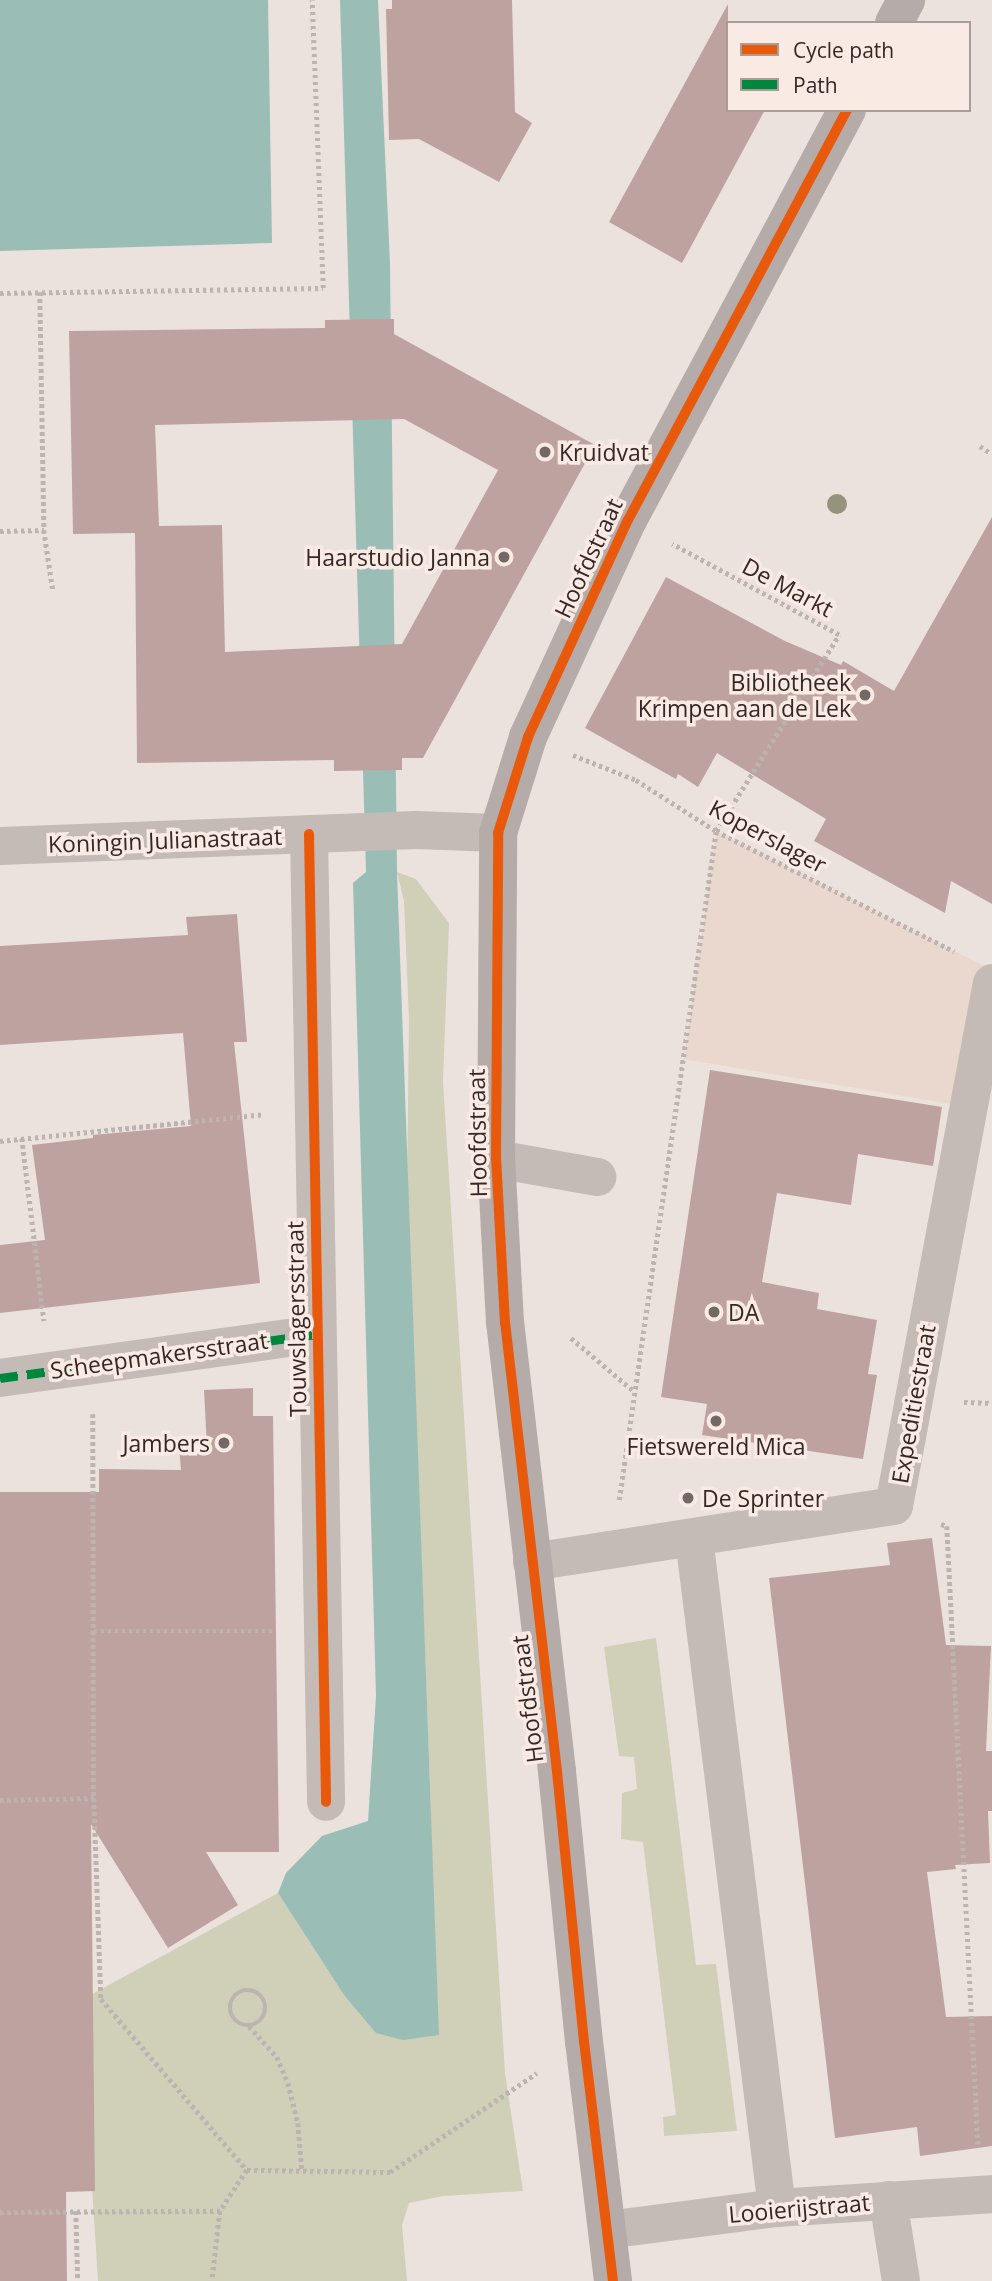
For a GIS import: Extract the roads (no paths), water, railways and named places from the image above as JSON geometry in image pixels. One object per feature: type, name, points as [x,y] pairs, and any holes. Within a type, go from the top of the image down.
[{"type":"street","points":[[895,21],[906,0]]},
{"type":"street","name":"Hoofdstraat","points":[[613,2281],[505,1323],[496,1159],[498,833],[528,737],[628,520],[846,112]]},
{"type":"street","name":"Koningin Julianastraat","points":[[0,846],[416,830],[498,833]]},
{"type":"street","name":"Touwslagersstraat","points":[[309,834],[326,1802]]},
{"type":"street","name":"Expeditiestraat","points":[[531,1562],[894,1506],[992,983]]},
{"type":"street","name":"Hoofdstraat","points":[[496,1159],[597,1177]]},
{"type":"street","name":"Scheepmakersstraat","points":[[0,1378],[317,1334]]},
{"type":"street","points":[[694,1538],[777,2208]]},
{"type":"street","name":"Looierijstraat","points":[[607,2230],[777,2208],[986,2194]]},
{"type":"street","points":[[888,2200],[901,2281]]},
{"type":"water","points":[[0,0],[268,0],[272,243],[0,251]]},
{"type":"water","points":[[340,0],[378,0],[390,263],[397,872],[439,2035],[403,2040],[376,2033],[344,1995],[278,1893],[286,1873],[322,1836],[368,1821],[376,1696],[353,883],[366,872]]},
{"type":"place","name":"Kruidvat","points":[[545,452]]},
{"type":"place","name":"Haarstudio Janna","points":[[504,557]]},
{"type":"place","name":"Bibliotheek Krimpen aan de Lek","points":[[865,695]]},
{"type":"place","name":"DA","points":[[714,1312]]},
{"type":"place","name":"Fietswereld Mica","points":[[716,1421]]},
{"type":"place","name":"Jambers","points":[[224,1443]]},
{"type":"place","name":"De Sprinter","points":[[688,1498]]}]
